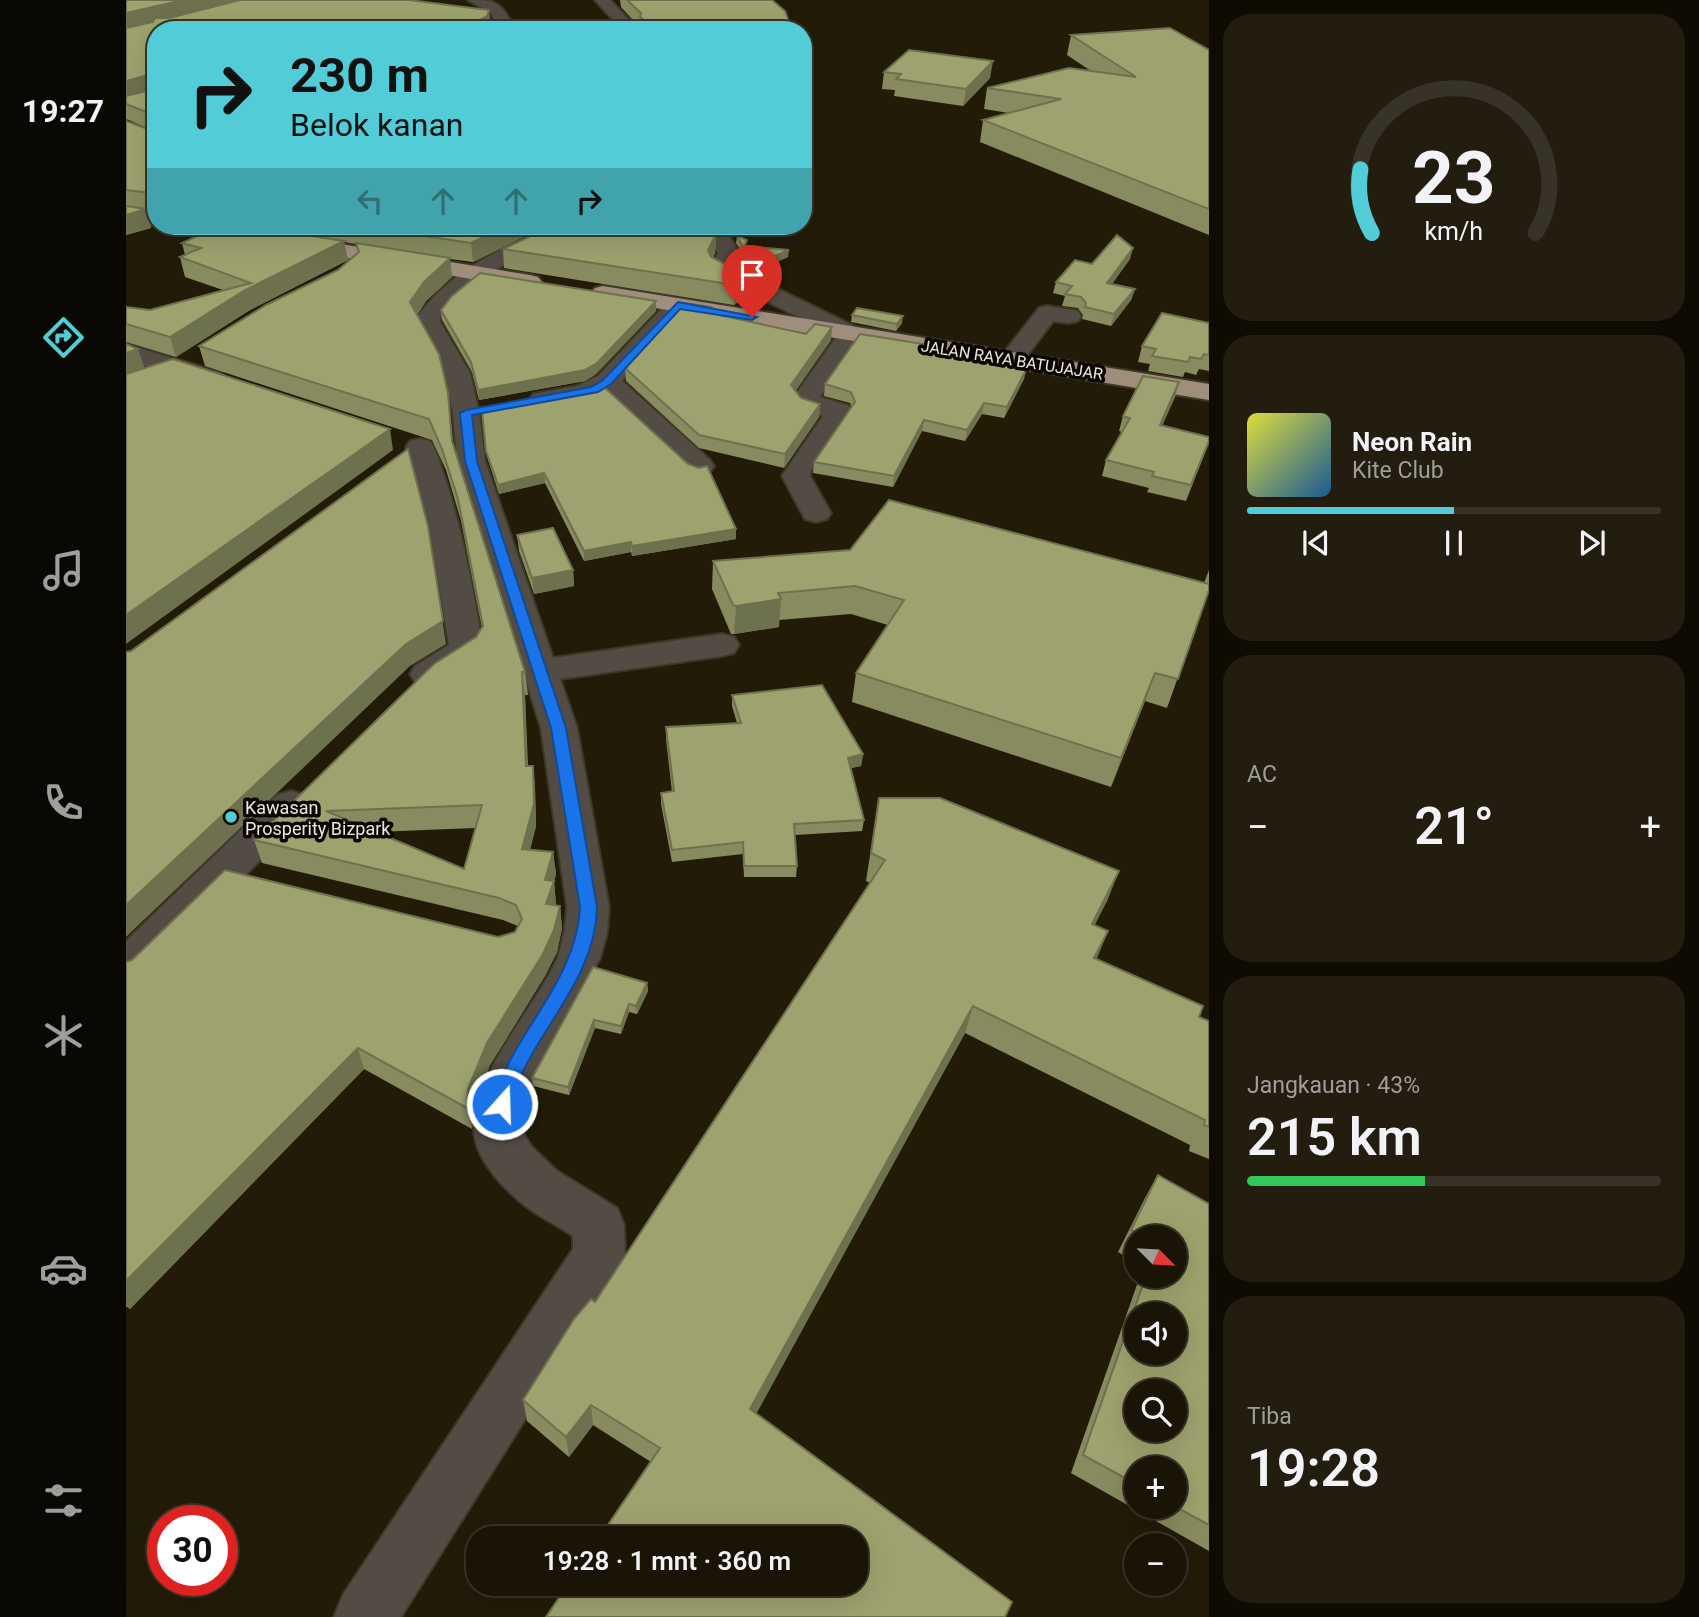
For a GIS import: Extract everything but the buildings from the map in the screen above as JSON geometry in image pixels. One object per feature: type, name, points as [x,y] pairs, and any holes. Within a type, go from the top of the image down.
[{"type":"highway","points":[[126,215],[147,218]]},
{"type":"highway","points":[[268,235],[475,274],[556,286]]},
{"type":"highway","name":"JALAN RAYA BATUJAJAR","points":[[583,290],[1209,392]]},
{"type":"street","points":[[475,0],[497,10],[502,21]]},
{"type":"street","points":[[602,0],[622,21]]},
{"type":"street","points":[[128,130],[147,125]]},
{"type":"street","points":[[128,130],[147,137]]},
{"type":"street","points":[[365,1617],[599,1255],[599,1224],[552,1197],[525,1175],[499,1139],[498,1122],[508,1082],[572,972],[588,923],[588,907],[559,728],[471,461],[480,411],[427,319],[439,303],[498,257],[548,235]]},
{"type":"street","points":[[717,235],[729,254],[723,261],[721,270],[850,334],[806,398],[810,403],[839,412],[797,471],[796,476],[816,513]]},
{"type":"street","points":[[520,404],[584,393],[607,382],[678,305]]},
{"type":"street","points":[[1011,359],[1047,313],[1069,316]]},
{"type":"street","points":[[126,352],[231,384]]},
{"type":"street","points":[[138,383],[181,368],[204,353]]},
{"type":"street","points":[[607,382],[700,466]]},
{"type":"street","points":[[404,695],[424,676],[466,649],[458,592],[433,480],[405,450]]},
{"type":"street","points":[[540,671],[722,646]]},
{"type":"street","points":[[126,968],[314,783]]},
{"type":"street","points":[[223,871],[262,881]]},
{"type":"place","name":"Kawasan Prosperity Bizpark","points":[[231,817]]},
{"type":"route","points":[[502,1104],[508,1082],[572,972],[588,923],[588,907],[559,728],[471,461],[466,413],[594,389],[607,382],[678,305],[752,317]]}]
